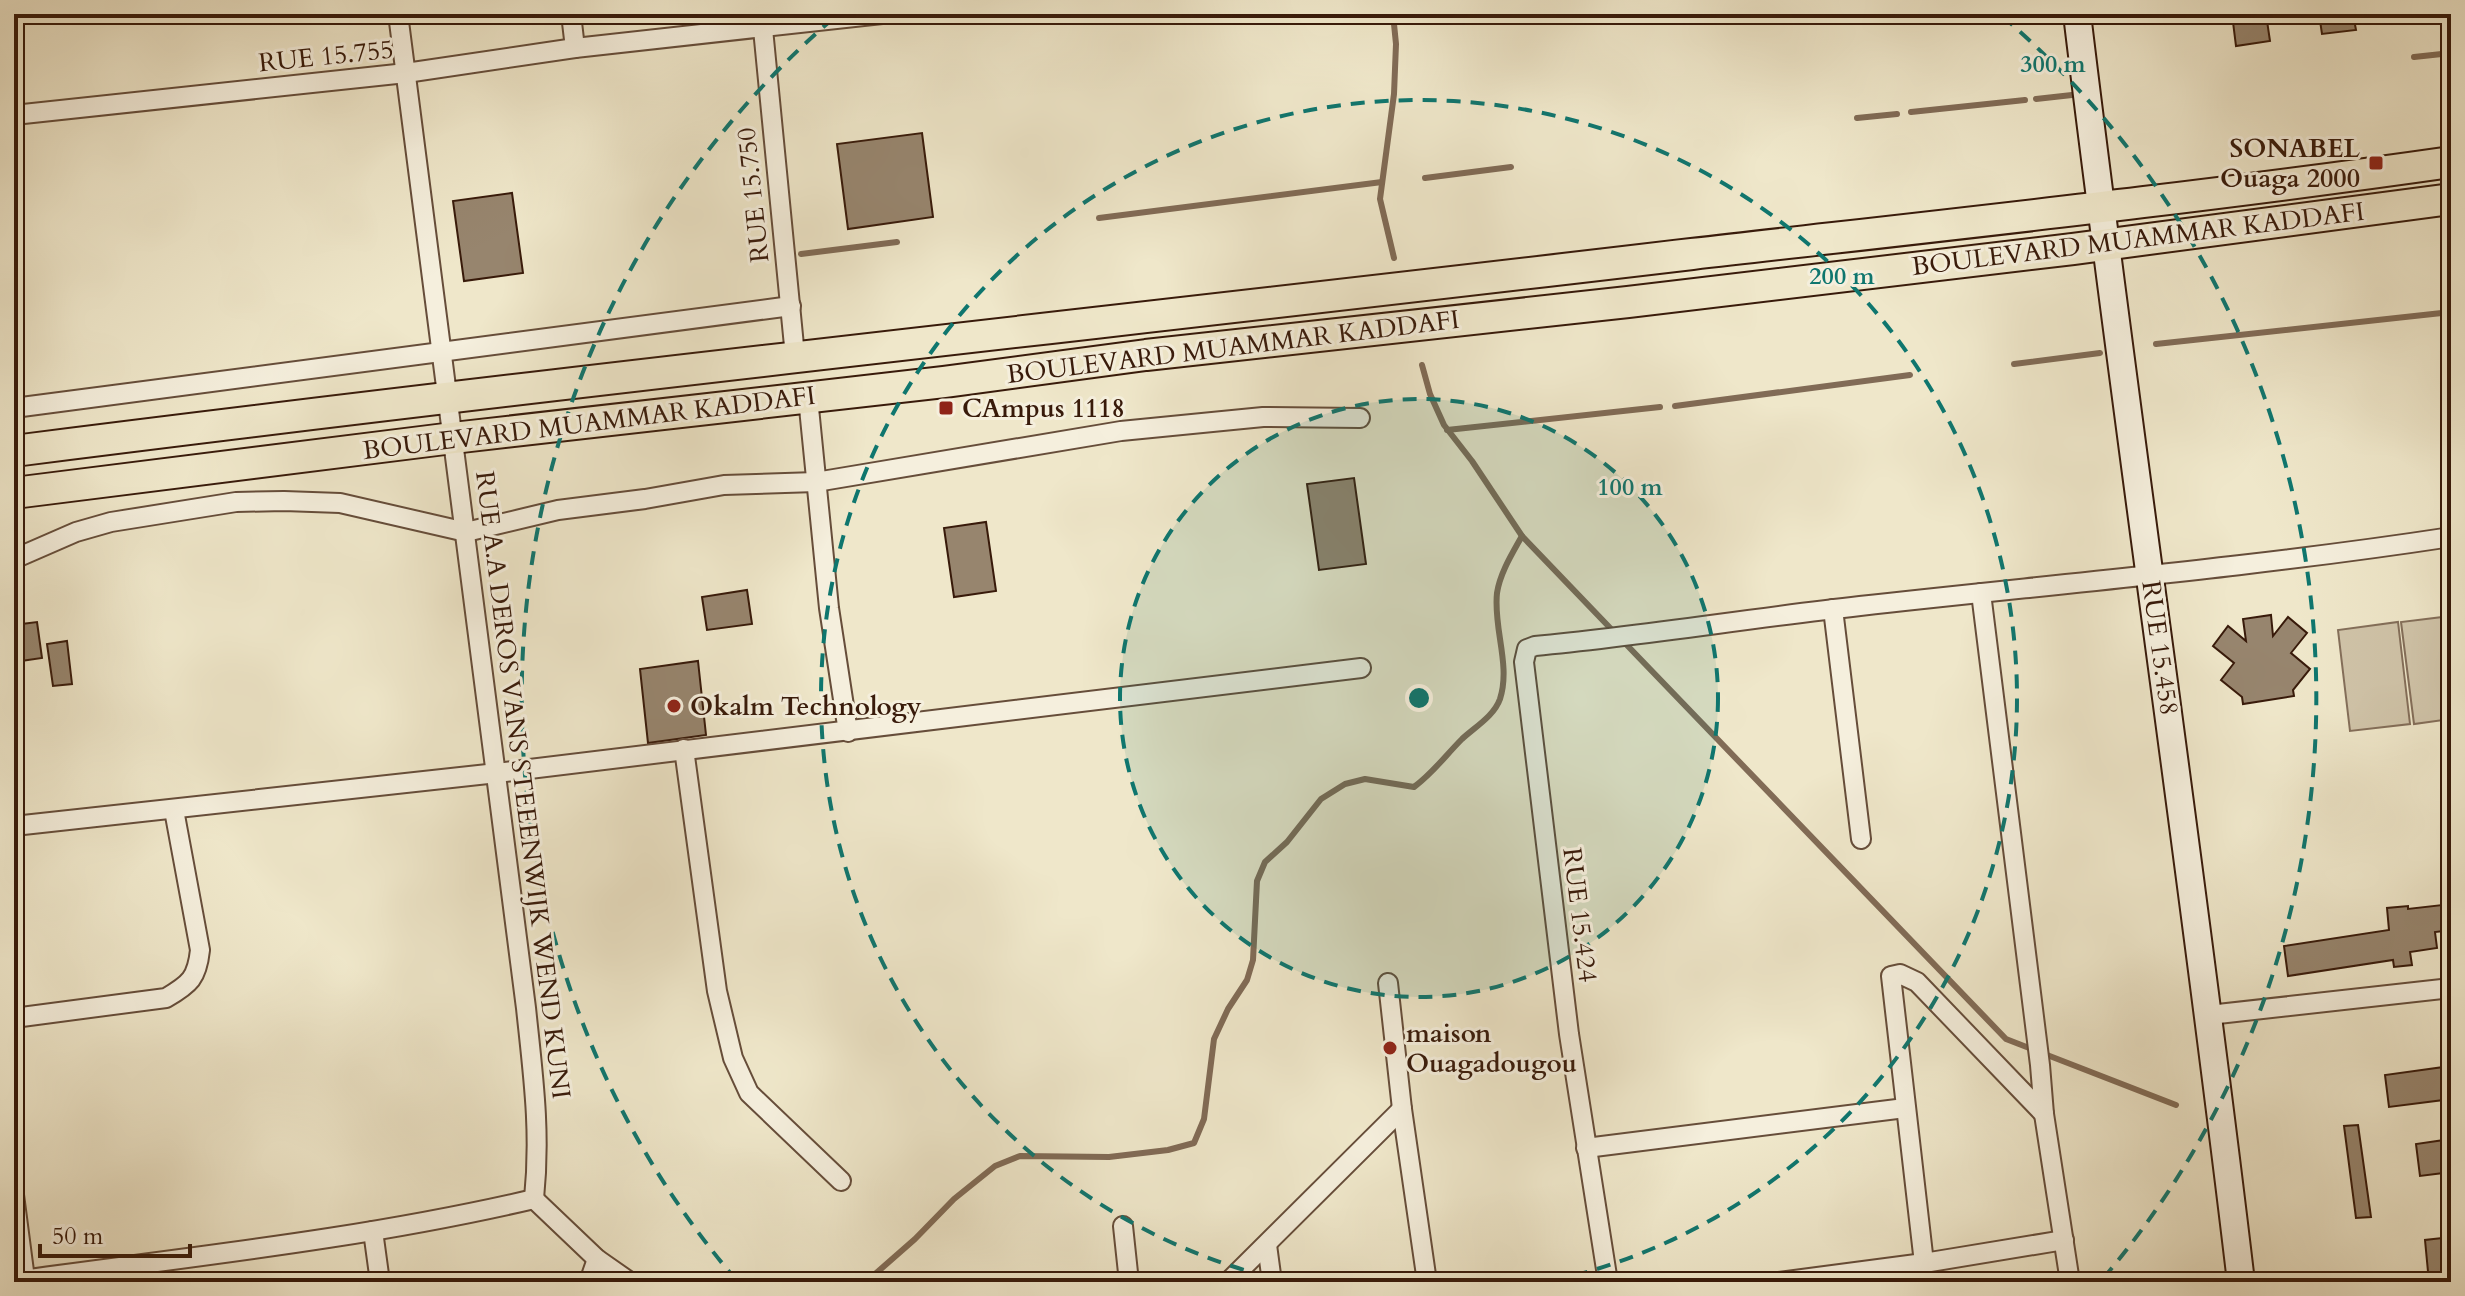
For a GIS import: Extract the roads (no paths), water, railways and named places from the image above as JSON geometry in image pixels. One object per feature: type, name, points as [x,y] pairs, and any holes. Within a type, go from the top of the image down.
[{"type":"main road","name":"RUE 15.458","points":[[2077,14],[2105,245],[2209,1015],[2241,1282]]},
{"type":"main road","name":"BOULEVARD MUAMMAR KADDAFI","points":[[14,451],[448,396],[2100,207],[2451,162]]},
{"type":"main road","name":"BOULEVARD MUAMMAR KADDAFI","points":[[14,493],[1146,355],[2105,245],[2451,199]]},
{"type":"street","name":"RUE A.A DEROS VANS STEEENWIJK WEND KUNI","points":[[398,14],[538,1114],[534,1199]]},
{"type":"street","points":[[571,14],[575,48]]},
{"type":"street","name":"RUE 15.755","points":[[14,115],[406,73],[575,48],[882,14]]},
{"type":"street","name":"RUE 15.750","points":[[763,29],[795,356]]},
{"type":"street","points":[[14,408],[791,306]]},
{"type":"street","points":[[808,398],[829,608],[848,732]]},
{"type":"street","points":[[14,559],[76,532],[111,522],[236,502],[340,503],[466,532],[558,510],[724,485],[816,482],[1121,431],[1263,417],[1360,418]]},
{"type":"street","points":[[1861,839],[1833,609],[2357,551],[2451,537]]},
{"type":"street","points":[[1981,593],[2044,1114],[2070,1282]]},
{"type":"street","name":"RUE 15.424","points":[[1608,1282],[1586,1148],[1539,797],[1524,662],[1527,649],[1833,609]]},
{"type":"street","points":[[14,826],[848,732],[1361,668]]},
{"type":"street","points":[[684,749],[717,991],[733,1058],[749,1093],[841,1181]]},
{"type":"street","points":[[14,1018],[166,998],[186,986],[198,969],[200,950],[174,810]]},
{"type":"street","points":[[1924,1263],[1890,979],[1896,974],[1917,982],[2044,1114]]},
{"type":"street","points":[[1388,983],[1402,1109],[1427,1282]]},
{"type":"street","points":[[2209,1015],[2451,988]]},
{"type":"street","points":[[1586,1148],[1905,1108]]},
{"type":"street","points":[[1228,1282],[1402,1109]]},
{"type":"street","points":[[14,1195],[19,1280],[373,1231],[534,1199],[597,1259],[630,1282]]},
{"type":"street","points":[[1123,1226],[1129,1282]]},
{"type":"street","points":[[373,1231],[380,1282]]},
{"type":"street","points":[[1779,1282],[2064,1240]]},
{"type":"street","points":[[1267,1245],[1272,1282]]},
{"type":"street","points":[[589,1282],[597,1259]]},
{"type":"waterway","points":[[1393,14],[1396,44],[1394,94],[1380,199],[1394,258]]},
{"type":"waterway","points":[[2414,57],[2451,53]]},
{"type":"waterway","points":[[2036,99],[2072,95]]},
{"type":"waterway","points":[[1911,112],[2025,100]]},
{"type":"waterway","points":[[1857,118],[1897,114]]},
{"type":"waterway","points":[[1425,178],[1511,167]]},
{"type":"waterway","points":[[1099,218],[1382,182]]},
{"type":"waterway","points":[[801,254],[897,242]]},
{"type":"waterway","points":[[2156,344],[2451,312]]},
{"type":"waterway","points":[[2014,364],[2100,353]]},
{"type":"waterway","points":[[1422,365],[1430,394],[1444,425],[1522,536],[1614,632]]},
{"type":"waterway","points":[[1675,406],[1910,375]]},
{"type":"waterway","points":[[1447,430],[1660,407]]},
{"type":"waterway","points":[[866,1282],[954,1199],[995,1166],[1020,1156],[1109,1157],[1168,1150],[1194,1143],[1204,1119],[1214,1039],[1228,1009],[1247,980],[1253,960],[1257,881],[1265,862],[1287,842],[1321,799],[1345,784],[1365,779],[1414,787],[1493,711],[1500,699],[1504,673],[1497,593],[1504,571],[1522,536]]},
{"type":"waterway","points":[[1622,640],[2006,1039],[2176,1105]]},
{"type":"place","name":"SONABEL Ouaga 2000","points":[[2376,163]]},
{"type":"place","name":"CAmpus 1118","points":[[946,408]]},
{"type":"place","name":"Okalm Technology","points":[[674,706]]},
{"type":"place","name":"maison Ouagadougou","points":[[1390,1048]]}]
